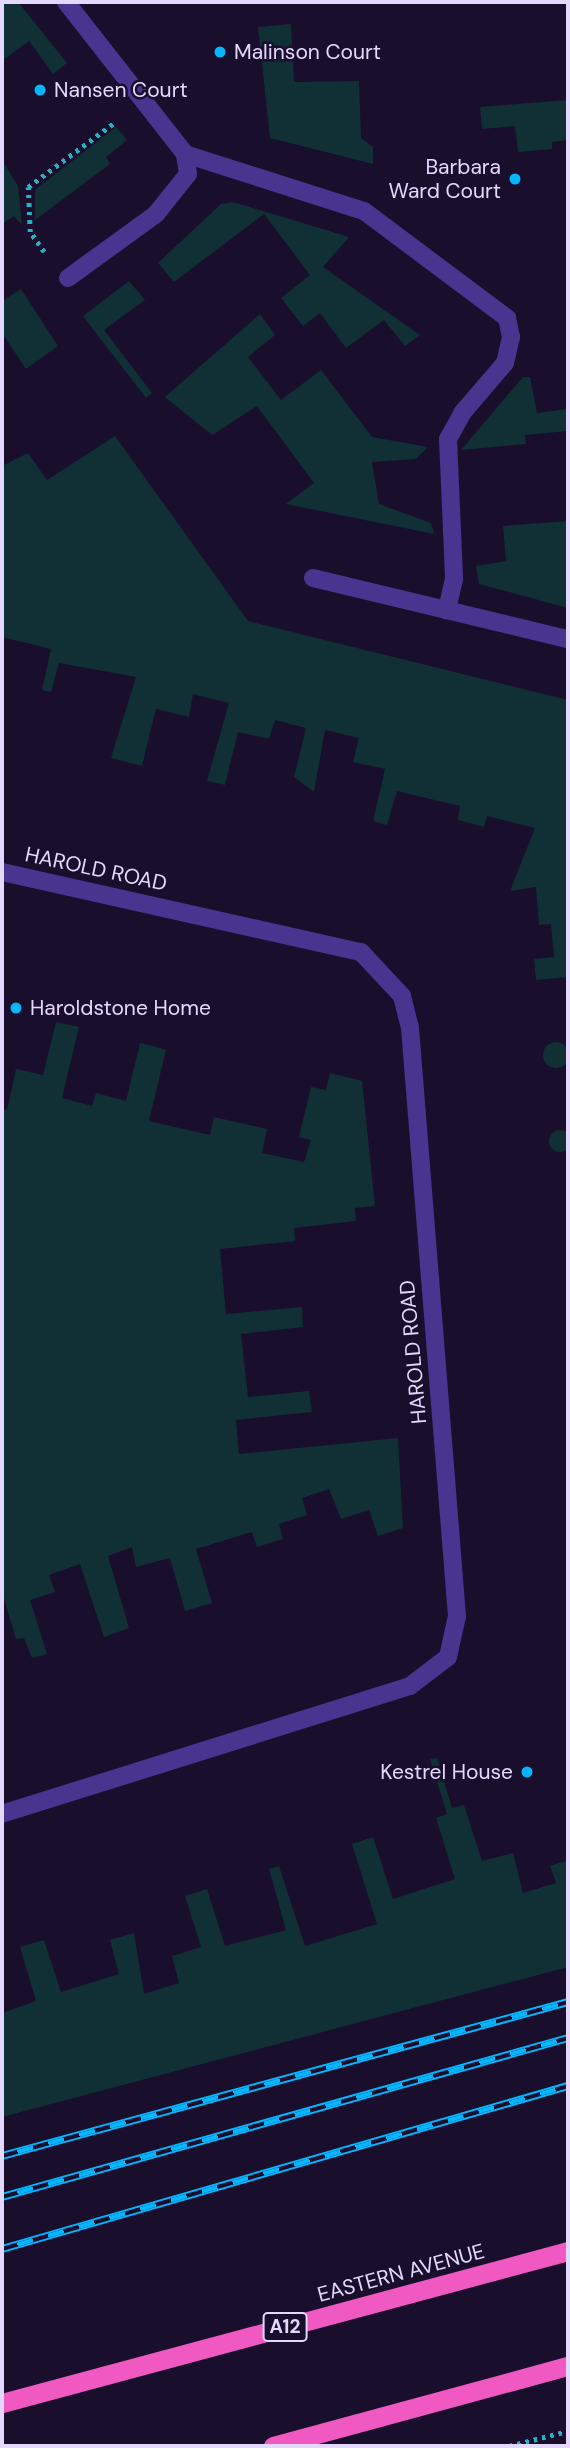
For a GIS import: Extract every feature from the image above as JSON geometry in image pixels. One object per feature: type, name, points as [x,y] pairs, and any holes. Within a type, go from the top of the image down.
[{"type":"highway","name":"EASTERN AVENUE","points":[[2,2403],[568,2251]]},
{"type":"highway","points":[[273,2446],[568,2366]]},
{"type":"street","points":[[66,2],[185,154],[364,211],[393,226],[507,317],[511,337],[505,363],[463,412],[449,439],[454,579],[447,610]]},
{"type":"street","points":[[70,276],[156,215],[184,181],[185,154]]},
{"type":"street","points":[[313,578],[568,639]]},
{"type":"street","name":"HAROLD ROAD","points":[[2,872],[361,952],[402,996],[410,1028],[457,1616],[448,1657],[410,1686],[2,1814]]},
{"type":"path","points":[[70,276],[30,232],[28,187],[141,98]]},
{"type":"path","points":[[509,2446],[568,2431]]},
{"type":"green space","points":[[2,2],[18,2],[67,63],[53,74],[29,41],[2,61]]},
{"type":"green space","points":[[291,24],[294,82],[359,81],[361,138],[373,147],[373,164],[270,138],[258,27]]},
{"type":"green space","points":[[568,100],[568,140],[552,142],[552,149],[518,152],[515,126],[482,129],[480,107]]},
{"type":"green space","points":[[116,127],[127,140],[106,157],[110,164],[35,220],[35,190]]},
{"type":"green space","points":[[2,160],[18,186],[22,225],[14,216],[2,224]]},
{"type":"green space","points":[[233,202],[349,237],[323,267],[420,335],[405,346],[384,320],[346,348],[320,313],[303,326],[281,298],[310,275],[264,214],[174,282],[158,263],[221,204]]},
{"type":"green space","points":[[129,281],[145,300],[104,330],[152,393],[146,398],[83,316]]},
{"type":"green space","points":[[21,289],[58,346],[26,369],[2,333],[2,301]]},
{"type":"green space","points":[[260,314],[275,335],[248,357],[281,400],[321,370],[372,437],[428,447],[416,459],[372,462],[379,504],[431,523],[434,534],[286,504],[314,483],[257,406],[212,435],[165,397]]},
{"type":"green space","points":[[523,377],[530,377],[537,413],[567,409],[568,431],[525,435],[526,444],[461,450]]},
{"type":"green space","points":[[115,436],[248,621],[568,700],[568,977],[536,980],[534,959],[554,957],[551,924],[539,925],[536,887],[510,891],[535,828],[487,816],[484,827],[458,820],[460,806],[397,791],[387,825],[373,821],[385,769],[353,762],[359,738],[325,730],[314,792],[294,777],[306,728],[275,720],[269,739],[238,732],[225,785],[207,781],[229,703],[193,694],[189,717],[156,709],[142,766],[111,758],[136,677],[59,663],[51,692],[42,690],[51,649],[2,637],[2,466],[28,453],[47,480]]},
{"type":"green space","points":[[568,521],[568,608],[479,584],[476,566],[506,561],[503,526]]},
{"type":"green space","points":[[56,1022],[79,1027],[62,1098],[92,1106],[96,1093],[126,1101],[140,1043],[153,1046],[166,1050],[149,1121],[210,1135],[214,1117],[267,1129],[262,1153],[304,1162],[311,1140],[299,1137],[311,1087],[326,1090],[330,1073],[362,1081],[375,1206],[355,1208],[356,1221],[294,1228],[295,1241],[220,1249],[226,1314],[302,1307],[303,1327],[241,1334],[248,1397],[309,1391],[312,1412],[236,1420],[239,1454],[398,1438],[403,1528],[378,1536],[369,1510],[341,1519],[329,1489],[302,1498],[307,1515],[279,1524],[283,1539],[257,1547],[252,1532],[196,1549],[212,1603],[185,1611],[170,1558],[136,1567],[132,1547],[108,1556],[129,1628],[104,1637],[80,1564],[49,1575],[55,1592],[30,1600],[47,1654],[32,1658],[24,1638],[16,1639],[2,1592],[2,1109],[7,1110],[16,1069],[43,1075]]},
{"type":"green space","points":[[556,1042],[565,1046],[569,1055],[565,1064],[556,1068],[547,1064],[543,1055],[547,1046]]},
{"type":"green space","points":[[560,1130],[568,1133],[571,1141],[568,1149],[560,1152],[552,1149],[549,1141],[552,1133]]},
{"type":"green space","points":[[437,1758],[452,1808],[464,1805],[482,1861],[513,1853],[523,1893],[556,1883],[550,1866],[568,1860],[568,1967],[2,2117],[2,2013],[36,2001],[20,1947],[44,1940],[61,1992],[119,1974],[110,1940],[134,1933],[144,1994],[179,1983],[172,1956],[201,1947],[185,1896],[207,1889],[225,1946],[286,1930],[269,1869],[279,1866],[305,1946],[377,1924],[352,1844],[373,1837],[393,1899],[455,1879],[436,1818],[447,1814],[430,1759]]},
{"type":"railway","points":[[2,2156],[568,2002]]},
{"type":"railway","points":[[2,2197],[568,2038]]},
{"type":"railway","points":[[2,2249],[568,2086]]},
{"type":"place","name":"Malinson Court","points":[[220,52]]},
{"type":"place","name":"Nansen Court","points":[[40,90]]},
{"type":"place","name":"Barbara Ward Court","points":[[515,179]]},
{"type":"place","name":"Haroldstone Home","points":[[16,1008]]},
{"type":"place","name":"Kestrel House","points":[[527,1772]]}]
